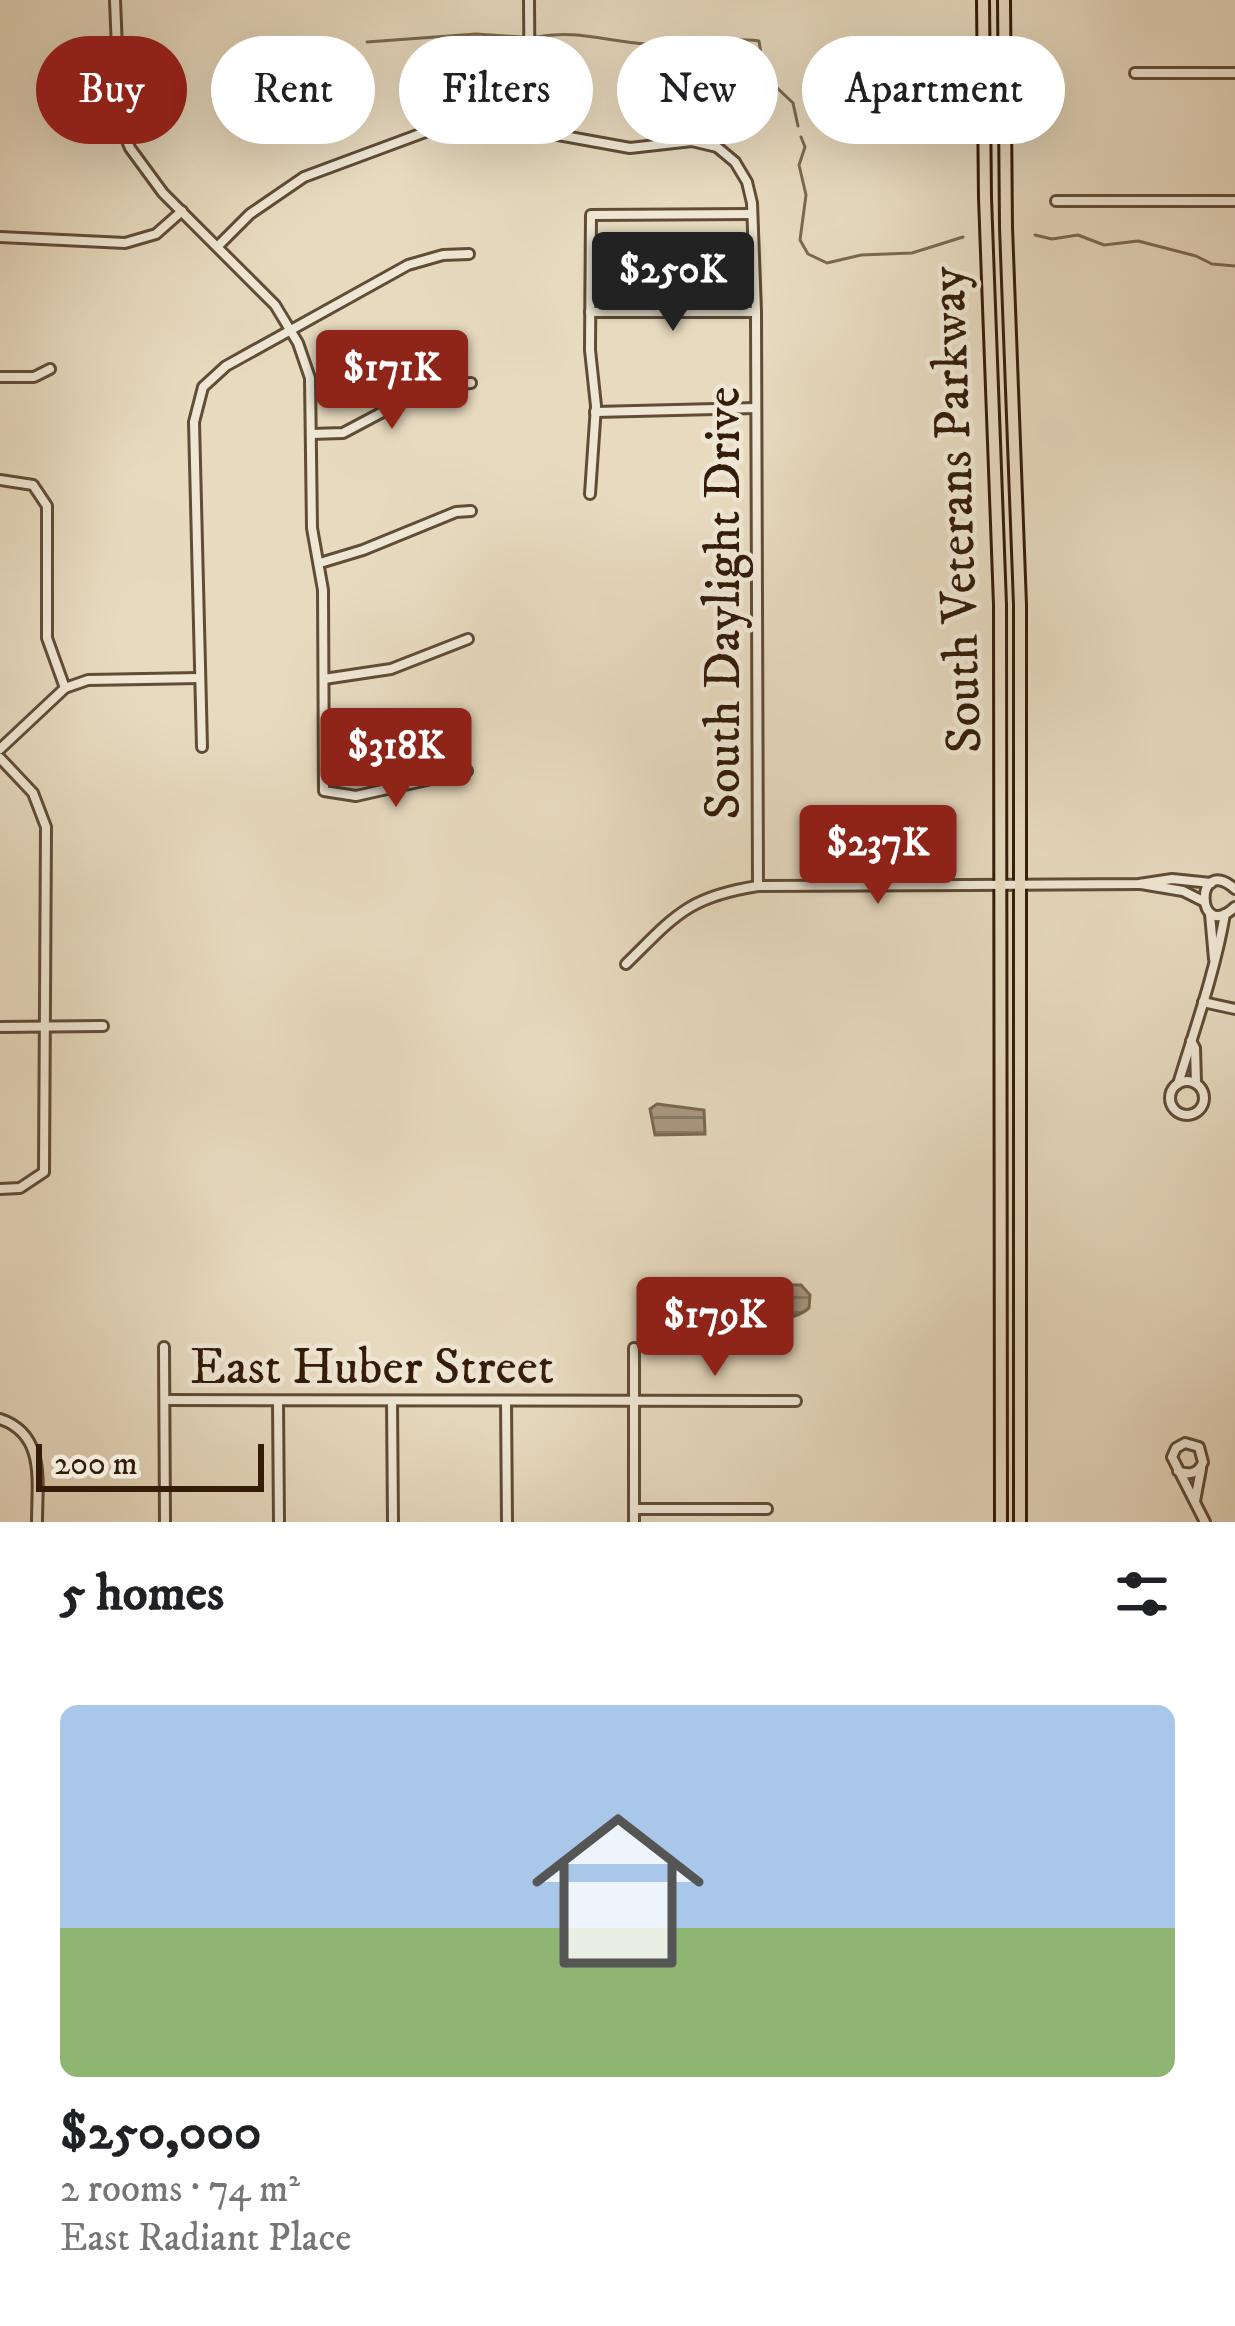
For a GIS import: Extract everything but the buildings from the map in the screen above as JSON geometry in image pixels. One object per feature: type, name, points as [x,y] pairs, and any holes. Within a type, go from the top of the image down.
[{"type":"highway","name":"South Veterans Parkway","points":[[983,0],[988,304],[999,564],[1001,1522]]},
{"type":"highway","name":"South Veterans Parkway","points":[[1004,0],[1006,227],[1020,605],[1020,1522]]},
{"type":"street","points":[[115,0],[120,124],[143,171],[261,287],[292,331],[310,378],[312,528],[320,563],[324,679],[324,791],[356,796],[467,771]]},
{"type":"street","points":[[530,0],[530,36]]},
{"type":"street","points":[[1135,73],[1235,73]]},
{"type":"street","name":"South Daylight Drive","points":[[218,246],[250,214],[304,177],[399,139]]},
{"type":"street","name":"South Daylight Drive","points":[[593,142],[630,148],[692,141],[717,147],[741,172],[751,194],[757,408],[758,886]]},
{"type":"street","points":[[1056,201],[1235,201]]},
{"type":"street","points":[[0,237],[125,243],[156,234],[182,211]]},
{"type":"street","points":[[590,494],[596,412],[591,215],[752,214]]},
{"type":"street","points":[[202,747],[196,402],[203,387],[226,366],[408,265],[443,255],[469,254]]},
{"type":"street","points":[[590,312],[756,312]]},
{"type":"street","points":[[0,377],[34,377],[50,369]]},
{"type":"street","points":[[311,434],[343,433],[430,387],[471,383]]},
{"type":"street","points":[[596,412],[757,408]]},
{"type":"street","points":[[0,480],[33,485],[46,506],[47,638],[65,688]]},
{"type":"street","points":[[320,563],[456,512],[471,511]]},
{"type":"street","points":[[324,679],[391,669],[468,639]]},
{"type":"street","points":[[0,1189],[20,1188],[44,1172],[47,1027],[46,827],[33,793],[0,754],[45,703],[65,688],[88,680],[200,678]]},
{"type":"street","points":[[626,964],[688,905],[758,886],[1139,884],[1172,879],[1223,881],[1235,887]]},
{"type":"street","points":[[1203,901],[1211,883]]},
{"type":"street","points":[[1139,884],[1184,891],[1203,901],[1210,913],[1214,960]]},
{"type":"street","points":[[1210,913],[1226,914],[1235,907]]},
{"type":"street","points":[[1191,1042],[1196,1083],[1204,1101],[1188,1115],[1171,1103],[1171,1093],[1178,1084],[1214,960],[1220,950],[1226,914]]},
{"type":"street","points":[[1203,1002],[1235,1009]]},
{"type":"street","points":[[0,1027],[103,1026]]},
{"type":"street","points":[[1178,1084],[1196,1083]]},
{"type":"street","points":[[164,1346],[165,1522]]},
{"type":"street","points":[[634,1348],[634,1522]]},
{"type":"street","name":"East Huber Street","points":[[165,1400],[796,1401]]},
{"type":"street","points":[[278,1401],[279,1522]]},
{"type":"street","points":[[392,1401],[393,1522]]},
{"type":"street","points":[[506,1401],[507,1522]]},
{"type":"street","points":[[0,1419],[22,1431],[34,1449],[38,1522]]},
{"type":"street","points":[[1195,1503],[1202,1452],[1195,1444],[1185,1443],[1172,1457],[1178,1471],[1205,1522]]},
{"type":"street","points":[[1178,1471],[1193,1473],[1201,1467]]},
{"type":"street","points":[[634,1509],[767,1509]]},
{"type":"shaded area","points":[[657,1104],[704,1110],[705,1134],[655,1135],[650,1109]]},
{"type":"shaded area","points":[[745,1284],[801,1285],[810,1295],[809,1308],[784,1318],[745,1315],[737,1311],[735,1294]]},
{"type":"waterway","points":[[449,36],[507,36]]},
{"type":"waterway","points":[[543,36],[586,36]]},
{"type":"waterway","points":[[593,37],[647,44],[759,41],[762,61],[751,63],[793,103],[798,126]]},
{"type":"waterway","points":[[375,41],[399,40]]},
{"type":"waterway","points":[[801,137],[805,147],[799,165],[806,195],[800,240],[808,254],[827,263],[861,255],[912,253],[963,237]]},
{"type":"waterway","points":[[1035,235],[1052,239],[1078,235],[1104,245],[1138,241],[1212,264],[1235,266]]}]
